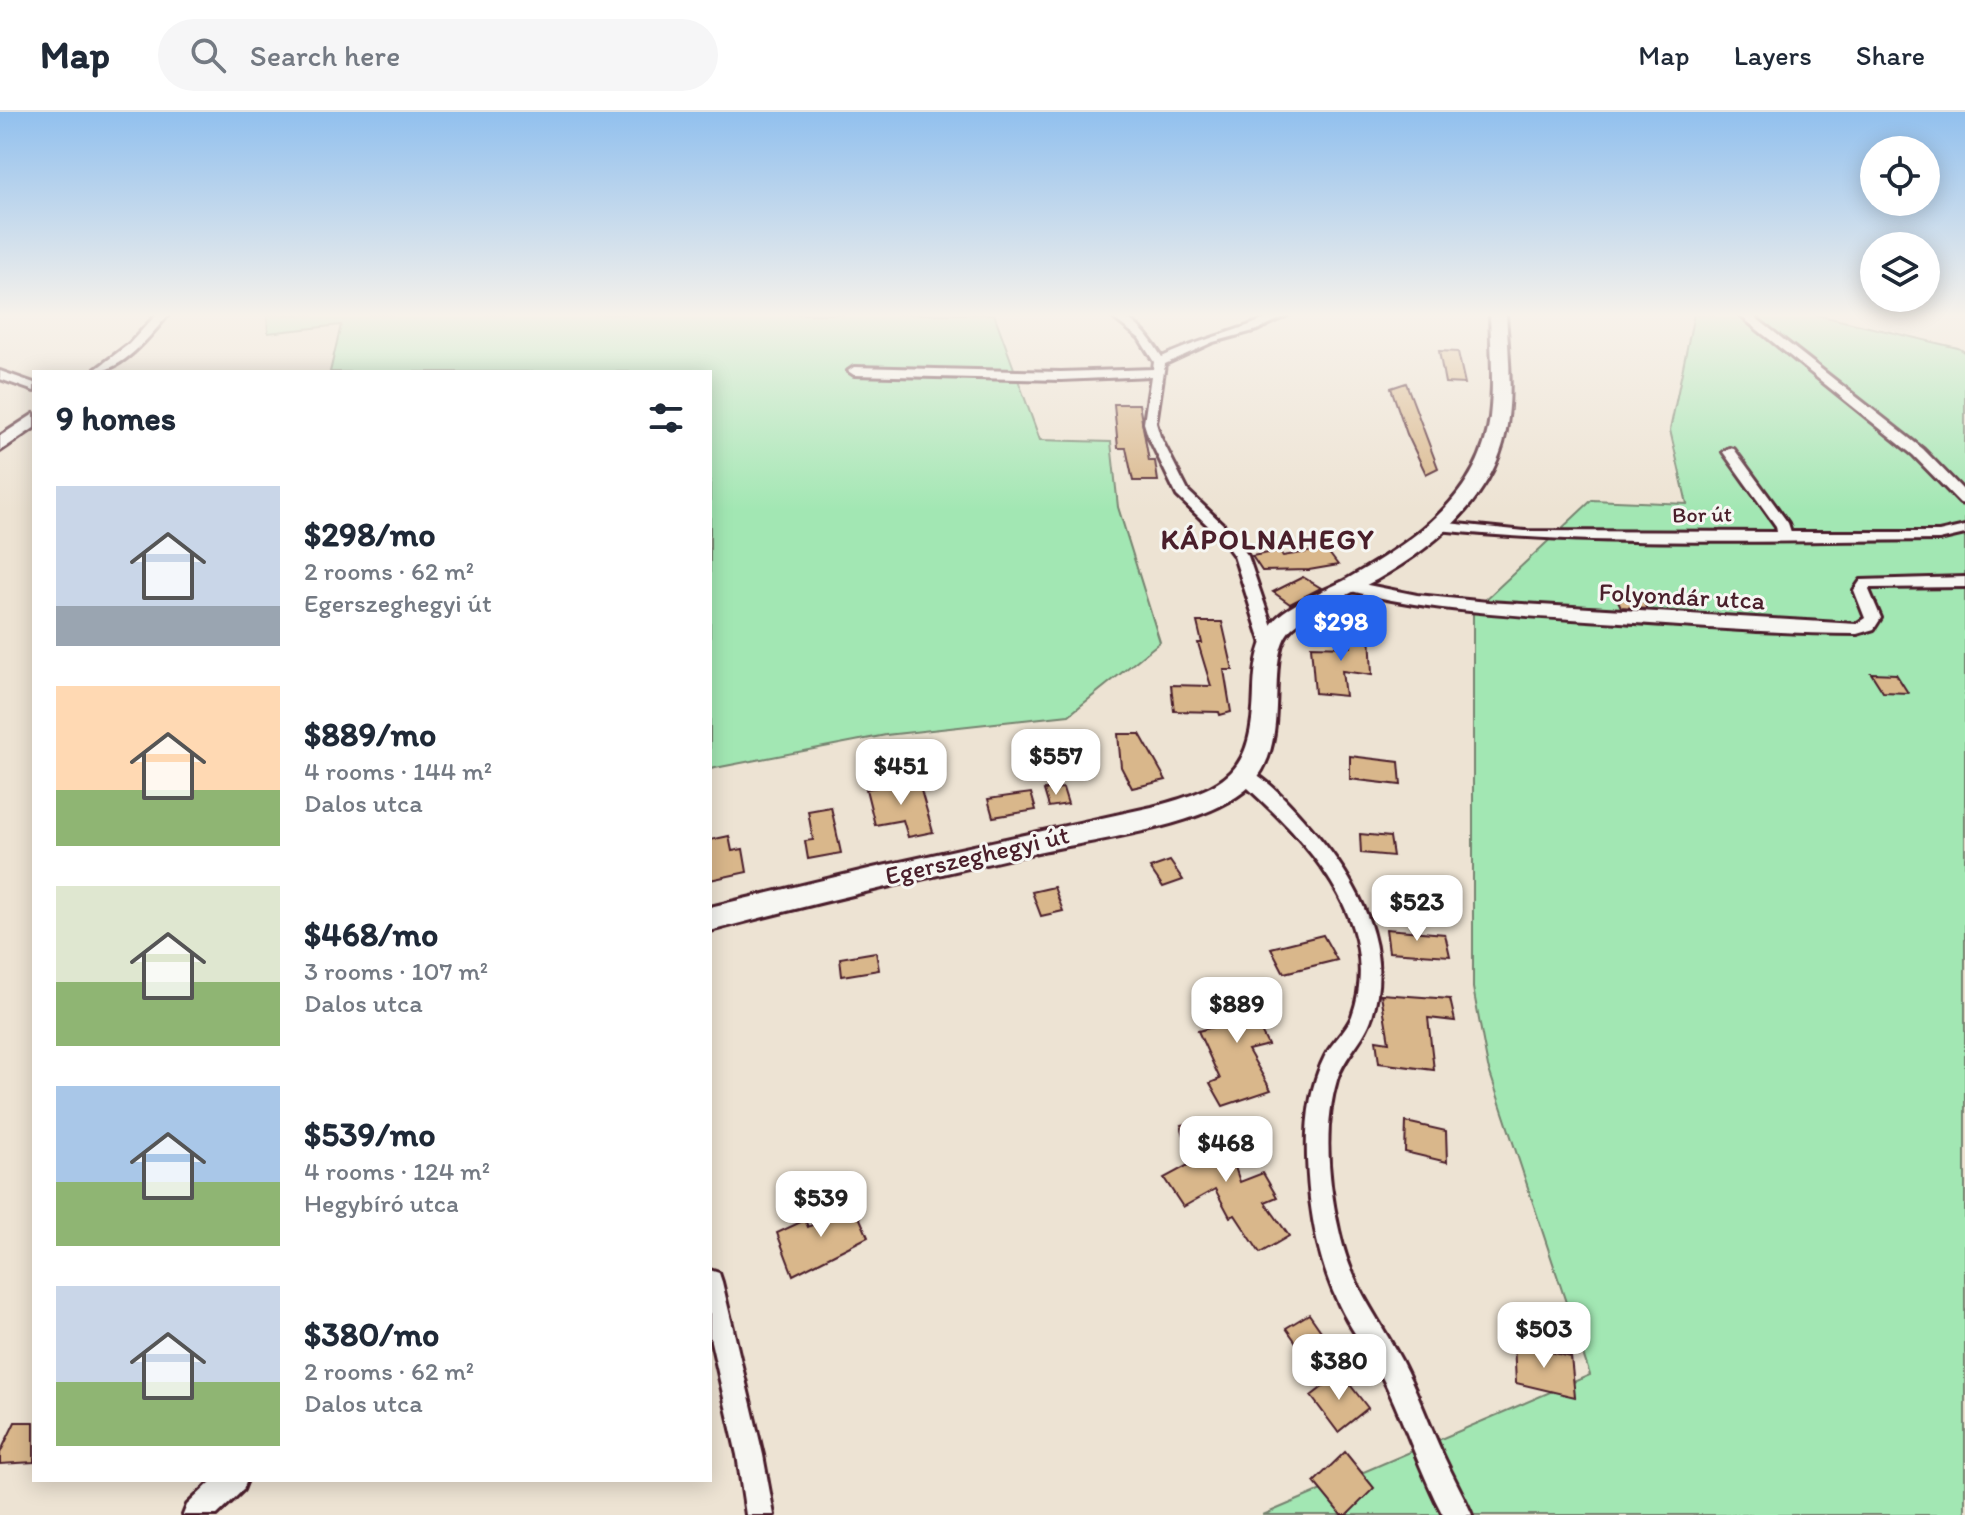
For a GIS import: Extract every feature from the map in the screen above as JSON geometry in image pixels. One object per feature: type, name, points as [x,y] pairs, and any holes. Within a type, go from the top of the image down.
[{"type":"street","points":[[13,379],[32,386]]},
{"type":"street","points":[[1158,379],[1151,412],[1154,436],[1182,493],[1224,533],[1241,556],[1270,644],[1266,730],[1261,750],[1245,775],[1274,799],[1328,860],[1343,883],[1363,930],[1370,961],[1368,990],[1361,1019],[1334,1062],[1325,1085],[1319,1116],[1320,1181],[1326,1225],[1337,1268],[1351,1303],[1394,1373],[1458,1515]]},
{"type":"street","points":[[1270,644],[1284,623],[1404,553],[1438,526],[1478,480],[1493,451],[1498,428],[1498,379]]},
{"type":"street","points":[[1827,379],[1918,452],[1965,500]]},
{"type":"street","points":[[0,445],[32,421]]},
{"type":"street","points":[[1729,452],[1783,526],[1784,536]]},
{"type":"street","name":"Bor út","points":[[1438,526],[1525,535],[1939,536],[1961,534],[1965,530]]},
{"type":"street","name":"Folyondár utca","points":[[1348,586],[1380,595],[1435,603],[1680,622],[1857,629],[1869,625],[1873,618],[1861,590],[1866,583],[1965,582]]},
{"type":"street","name":"Egerszeghegyi út","points":[[712,918],[850,883],[1165,813],[1227,790],[1245,775]]},
{"type":"street","points":[[712,1291],[750,1455],[760,1515]]},
{"type":"street","points":[[197,1515],[231,1482]]},
{"type":"green space","points":[[712,379],[1018,379],[1040,440],[1111,442],[1118,507],[1160,642],[1069,715],[886,735],[712,769]]},
{"type":"green space","points":[[1680,379],[1965,379],[1965,1515],[1263,1515],[1590,1375],[1488,1067],[1473,988],[1473,602],[1482,603],[1592,500],[1687,504],[1670,430]]},
{"type":"building","points":[[1444,379],[1464,379],[1465,384],[1445,383]]},
{"type":"building","points":[[1406,383],[1438,468],[1426,474],[1407,434],[1391,388]]},
{"type":"building","points":[[1114,404],[1139,404],[1149,461],[1155,461],[1158,481],[1133,481],[1126,448],[1118,448]]},
{"type":"building","points":[[1326,549],[1338,565],[1309,570],[1262,571],[1252,556],[1279,551],[1283,556]]},
{"type":"building","points":[[1303,577],[1321,588],[1290,604],[1273,592]]},
{"type":"building","points":[[1615,594],[1640,595],[1647,609],[1621,607]]},
{"type":"building","points":[[1197,622],[1222,622],[1233,670],[1224,670],[1231,712],[1220,715],[1219,712],[1174,711],[1171,685],[1211,686],[1198,643],[1202,643]]},
{"type":"building","points":[[1350,630],[1370,632],[1372,675],[1342,671],[1345,696],[1315,693],[1311,646],[1351,647]]},
{"type":"building","points":[[1871,673],[1896,674],[1908,693],[1883,692]]},
{"type":"building","points":[[1118,734],[1140,734],[1166,780],[1132,788],[1121,767]]},
{"type":"building","points":[[1350,756],[1399,762],[1401,785],[1350,779]]},
{"type":"building","points":[[918,780],[933,832],[908,837],[903,820],[875,825],[866,789]]},
{"type":"building","points":[[1063,788],[1068,804],[1049,807],[1044,790]]},
{"type":"building","points":[[1031,793],[1036,810],[993,817],[988,799]]},
{"type":"building","points":[[831,807],[841,853],[808,859],[805,841],[813,840],[808,811]]},
{"type":"building","points":[[1360,834],[1390,837],[1393,856],[1361,853]]},
{"type":"building","points":[[729,836],[732,851],[743,849],[747,872],[712,880],[712,840]]},
{"type":"building","points":[[1170,861],[1183,880],[1163,887],[1150,868]]},
{"type":"building","points":[[1054,887],[1063,911],[1041,916],[1032,892]]},
{"type":"building","points":[[1386,929],[1445,934],[1450,956],[1389,952]]},
{"type":"building","points":[[1323,935],[1337,960],[1284,973],[1271,948]]},
{"type":"building","points":[[876,952],[879,970],[842,976],[840,958]]},
{"type":"building","points":[[1260,988],[1274,1018],[1256,1022],[1268,1045],[1248,1050],[1271,1090],[1223,1106],[1210,1083],[1220,1079],[1198,1031],[1217,1026],[1205,1002]]},
{"type":"building","points":[[1381,994],[1450,999],[1455,1021],[1428,1018],[1434,1070],[1379,1063],[1376,1040],[1389,1042]]},
{"type":"building","points":[[1219,1119],[1240,1182],[1263,1173],[1277,1197],[1265,1202],[1289,1236],[1260,1253],[1235,1215],[1230,1217],[1215,1189],[1183,1207],[1164,1178],[1192,1163],[1181,1125]]},
{"type":"building","points":[[1406,1122],[1446,1131],[1447,1162],[1405,1152]]},
{"type":"building","points":[[854,1205],[868,1237],[793,1275],[777,1233],[805,1220],[808,1227]]},
{"type":"building","points":[[1309,1314],[1325,1337],[1302,1351],[1286,1328]]},
{"type":"building","points":[[1514,1343],[1571,1357],[1575,1397],[1516,1383]]},
{"type":"building","points":[[1341,1373],[1368,1408],[1338,1432],[1311,1396]]},
{"type":"building","points":[[15,1422],[32,1422],[32,1462],[0,1464],[0,1453]]},
{"type":"building","points":[[1345,1452],[1374,1488],[1347,1515],[1341,1515],[1314,1482]]},
{"type":"district","name":"KÁPOLNAHEGY","points":[[1268,539]]}]
